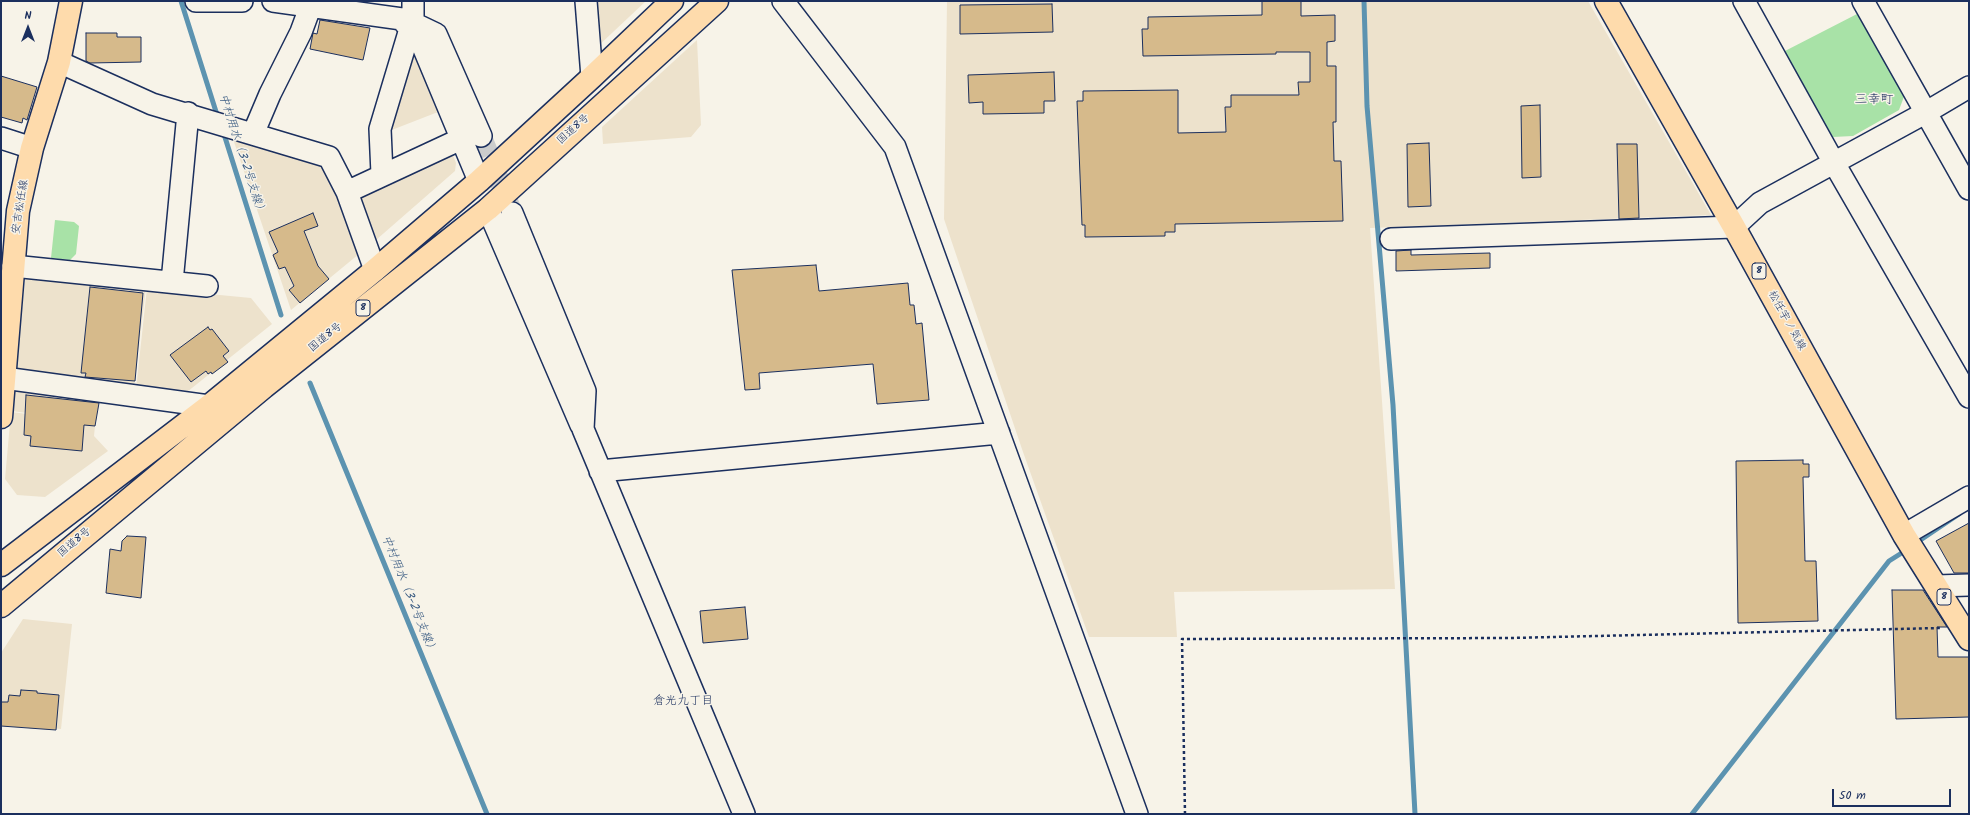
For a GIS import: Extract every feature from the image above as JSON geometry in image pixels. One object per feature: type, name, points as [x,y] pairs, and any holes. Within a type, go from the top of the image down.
[{"type":"main road","name":"安吉松任線","points":[[1,417],[4,378],[6,293],[13,266],[18,211],[32,148],[59,62],[71,1]]},
{"type":"main road","name":"国道8号","points":[[1,566],[209,406],[376,270],[479,181],[672,1]]},
{"type":"main road","name":"国道8号","points":[[1,606],[252,397],[488,209],[717,1]]},
{"type":"main road","name":"松任宇ノ気線","points":[[1606,1],[1734,227],[1910,544],[1966,634]]},
{"type":"street","points":[[196,1],[242,1]]},
{"type":"street","points":[[273,1],[311,5],[408,24],[436,34],[481,136]]},
{"type":"street","points":[[382,174],[380,129],[413,1]]},
{"type":"street","points":[[586,1],[592,77]]},
{"type":"street","points":[[783,1],[895,147],[1137,814]]},
{"type":"street","points":[[1744,1],[1834,163],[1969,396]]},
{"type":"street","points":[[1863,1],[1969,189]]},
{"type":"street","points":[[253,134],[270,94],[301,32],[311,5]]},
{"type":"street","points":[[408,24],[421,42],[479,181]]},
{"type":"street","points":[[59,62],[152,104],[329,157],[347,192],[376,270]]},
{"type":"street","points":[[1391,238],[1734,227],[1760,203],[1925,113],[1969,86]]},
{"type":"street","points":[[172,282],[188,114]]},
{"type":"street","points":[[1,138],[32,148]]},
{"type":"street","points":[[347,192],[382,174],[461,139]]},
{"type":"street","points":[[488,209],[744,814]]},
{"type":"street","points":[[512,213],[585,391],[582,429]]},
{"type":"street","points":[[13,266],[207,286]]},
{"type":"street","points":[[4,378],[209,406]]},
{"type":"street","points":[[600,471],[999,433]]},
{"type":"street","points":[[1910,544],[1969,497]]},
{"type":"street","points":[[1936,586],[1969,585]]},
{"type":"path","points":[[1185,814],[1182,639],[1510,638],[1854,629],[1966,634]]},
{"type":"shaded area","points":[[592,1],[646,1],[595,49]]},
{"type":"shaded area","points":[[947,1],[1588,1],[1711,215],[1370,228],[1395,589],[1174,592],[1177,637],[1089,637],[1023,452],[944,219]]},
{"type":"shaded area","points":[[697,40],[701,125],[691,137],[603,144],[602,127]]},
{"type":"shaded area","points":[[410,49],[426,75],[438,112],[384,133]]},
{"type":"shaded area","points":[[232,136],[326,161],[365,249],[291,310]]},
{"type":"shaded area","points":[[451,150],[456,163],[455,171],[376,240],[356,193]]},
{"type":"shaded area","points":[[26,274],[146,287],[134,388],[14,375]]},
{"type":"shaded area","points":[[147,288],[251,298],[272,324],[182,396],[136,389]]},
{"type":"shaded area","points":[[14,387],[63,392],[60,417],[11,411]]},
{"type":"shaded area","points":[[64,392],[98,396],[94,436],[108,451],[45,497],[17,495],[5,479],[11,412],[61,418]]},
{"type":"shaded area","points":[[23,619],[72,624],[61,729],[1,724],[1,653]]},
{"type":"green space","points":[[1857,14],[1905,94],[1899,110],[1853,136],[1833,137],[1783,52]]},
{"type":"green space","points":[[55,220],[74,222],[79,226],[76,254],[70,260],[51,258]]},
{"type":"building","points":[[1262,1],[1301,1],[1301,16],[1335,15],[1335,41],[1327,42],[1327,66],[1336,66],[1336,122],[1333,122],[1334,161],[1341,161],[1343,221],[1175,224],[1175,232],[1165,232],[1165,236],[1085,237],[1085,225],[1082,225],[1077,101],[1083,101],[1083,91],[1178,90],[1178,133],[1226,132],[1225,107],[1231,107],[1231,95],[1299,95],[1298,82],[1310,82],[1310,52],[1143,56],[1142,29],[1148,29],[1148,17],[1262,15]]},
{"type":"building","points":[[1052,4],[1053,32],[960,34],[960,5]]},
{"type":"building","points":[[320,20],[370,28],[363,60],[310,49],[313,33],[317,34]]},
{"type":"building","points":[[86,33],[117,33],[117,37],[141,37],[141,62],[90,63],[86,61]]},
{"type":"building","points":[[1054,72],[1055,101],[1044,101],[1044,113],[983,114],[983,102],[969,103],[968,75]]},
{"type":"building","points":[[1,76],[37,87],[27,120],[23,118],[22,123],[1,117]]},
{"type":"building","points":[[1540,105],[1541,177],[1522,178],[1521,106]]},
{"type":"building","points":[[1429,143],[1431,206],[1408,207],[1407,144]]},
{"type":"building","points":[[1617,144],[1637,144],[1639,218],[1619,219]]},
{"type":"building","points":[[313,213],[318,226],[304,231],[318,266],[329,279],[300,303],[289,290],[294,286],[285,267],[279,269],[273,255],[278,252],[269,232]]},
{"type":"building","points":[[1411,250],[1411,255],[1490,253],[1490,268],[1396,271],[1396,251]]},
{"type":"building","points":[[816,265],[819,291],[908,283],[910,305],[914,305],[916,324],[922,323],[929,400],[877,404],[873,364],[759,373],[760,389],[745,390],[732,270]]},
{"type":"building","points":[[90,287],[143,293],[135,381],[85,377],[86,373],[81,373]]},
{"type":"building","points":[[208,327],[210,330],[212,329],[229,351],[223,356],[228,362],[212,374],[211,372],[208,374],[206,371],[191,382],[170,355]]},
{"type":"building","points":[[26,395],[99,403],[95,426],[84,425],[82,451],[30,446],[31,436],[24,435]]},
{"type":"building","points":[[1803,460],[1803,464],[1809,464],[1809,477],[1803,477],[1805,561],[1816,561],[1818,621],[1738,623],[1736,461]]},
{"type":"building","points":[[1969,523],[1969,573],[1954,573],[1936,541]]},
{"type":"building","points":[[127,536],[146,537],[141,598],[106,593],[110,549],[121,551],[122,541]]},
{"type":"building","points":[[1892,590],[1923,590],[1947,627],[1937,627],[1938,657],[1969,657],[1969,717],[1896,719]]},
{"type":"building","points":[[745,607],[748,639],[703,643],[700,611]]},
{"type":"building","points":[[21,690],[59,695],[56,730],[1,726],[1,702],[8,702],[9,695],[20,696]]},
{"type":"waterway","name":"中村用水（3-2号支線）","points":[[181,1],[218,118]]},
{"type":"waterway","points":[[1364,1],[1367,106],[1393,405],[1415,814]]},
{"type":"waterway","name":"中村用水（3-2号支線）","points":[[223,131],[281,315]]},
{"type":"waterway","name":"中村用水（3-2号支線）","points":[[310,383],[487,814]]},
{"type":"waterway","points":[[1916,543],[1959,514]]},
{"type":"waterway","points":[[1692,814],[1889,561],[1908,549]]},
{"type":"tunnel","points":[[481,136],[511,210]]},
{"type":"district","name":"三幸町","points":[[1874,101]]},
{"type":"district","name":"倉光九丁目","points":[[683,702]]}]
